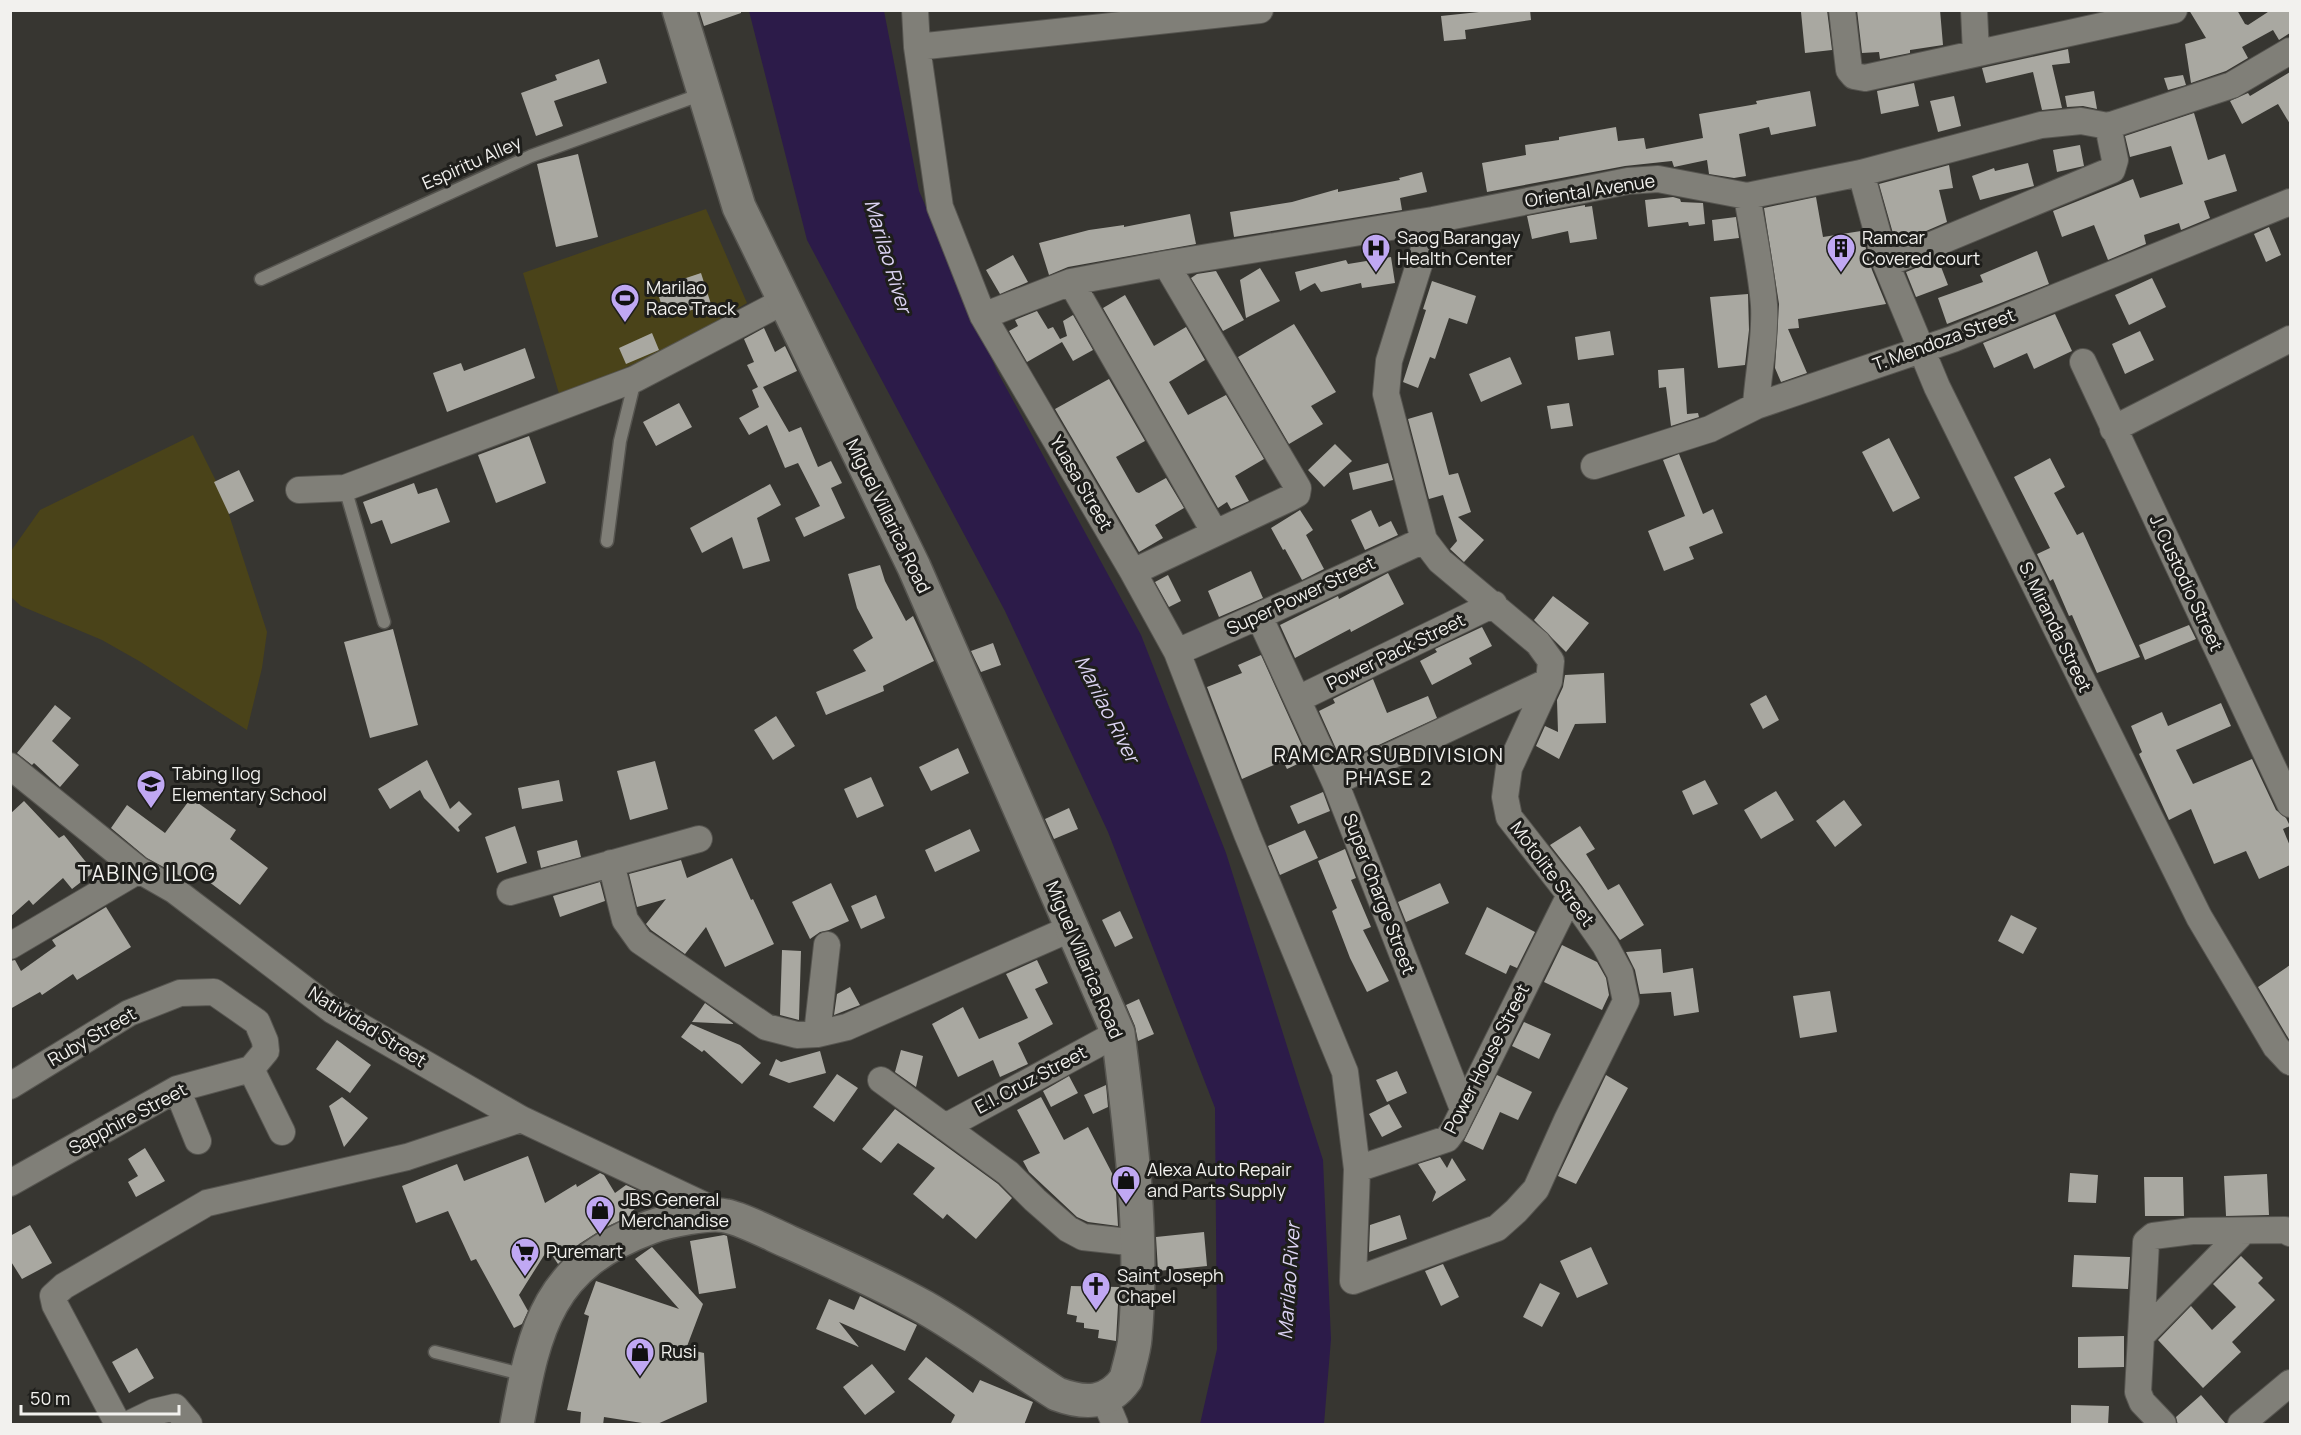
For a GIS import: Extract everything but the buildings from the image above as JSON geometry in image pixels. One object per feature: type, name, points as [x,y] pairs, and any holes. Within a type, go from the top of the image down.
[{"type":"main road","name":"Miguel Villarica Road","points":[[517,1425],[526,1376],[544,1315],[567,1280],[595,1256],[632,1234],[670,1220],[726,1215],[807,1250],[925,1308],[1058,1394],[1109,1411],[1126,1378],[1135,1340],[1138,1243],[1129,1114],[1118,1033],[914,567],[739,207],[680,10]]},
{"type":"street","name":"Yuasa Street","points":[[915,10],[917,47],[940,207],[983,316],[1133,572],[1177,652],[1345,1072],[1357,1169],[1353,1281]]},
{"type":"street","points":[[917,47],[1260,10]]},
{"type":"street","points":[[1842,10],[1847,62],[1854,76],[1865,78],[2174,10]]},
{"type":"street","points":[[1974,10],[1976,54]]},
{"type":"street","name":"Oriental Avenue","points":[[983,316],[1071,282],[1433,220],[1628,181],[1658,179],[1747,196],[1861,173],[2041,125],[2081,121],[2108,126],[2232,85],[2290,51]]},
{"type":"street","points":[[1886,264],[2112,170],[2115,160],[2108,126]]},
{"type":"street","name":"S. Miranda Street","points":[[1861,173],[1886,264],[1957,428],[2199,917],[2276,1047],[2290,1062]]},
{"type":"street","points":[[1747,196],[1764,305],[1764,344],[1756,406]]},
{"type":"street","name":"T. Mendoza Street","points":[[1594,466],[1710,429],[1756,406],[1953,339],[2064,296],[2290,202]]},
{"type":"street","points":[[1335,783],[1549,681],[1551,661],[1538,643],[1440,561],[1424,540],[1386,394],[1389,361],[1433,220]]},
{"type":"street","points":[[1133,572],[1297,494],[1298,488],[1166,264]]},
{"type":"street","points":[[1071,282],[1215,533]]},
{"type":"street","points":[[299,490],[345,488],[635,379],[784,301]]},
{"type":"street","points":[[2113,429],[2290,339]]},
{"type":"street","name":"J. Custodio Street","points":[[2083,362],[2290,804]]},
{"type":"street","name":"Super Power Street","points":[[1177,652],[1424,540]]},
{"type":"street","name":"Power Pack Street","points":[[1298,699],[1494,604]]},
{"type":"street","name":"Super Charge Street","points":[[1259,616],[1335,783],[1463,1109]]},
{"type":"street","name":"Motolite Street","points":[[1353,1281],[1497,1228],[1536,1189],[1567,1120],[1626,1001],[1622,980],[1605,945],[1570,895],[1509,817],[1504,798],[1509,768],[1549,681]]},
{"type":"street","name":"Natividad Street","points":[[10,766],[139,870],[174,890],[332,1010],[521,1119],[726,1215]]},
{"type":"street","points":[[510,892],[699,839]]},
{"type":"street","points":[[611,863],[625,920],[640,941],[766,1027],[797,1035],[817,1034],[847,1027],[1071,928]]},
{"type":"street","points":[[10,946],[139,870]]},
{"type":"street","name":"Power House Street","points":[[1357,1169],[1447,1139],[1454,1131],[1570,895]]},
{"type":"street","points":[[817,1034],[827,945]]},
{"type":"street","name":"Ruby Street","points":[[10,1086],[129,1013],[180,993],[214,992],[258,1022],[266,1051],[251,1070]]},
{"type":"street","name":"E.I. Cruz Street","points":[[945,1127],[1118,1033]]},
{"type":"street","points":[[251,1070],[282,1132]]},
{"type":"street","name":"Sapphire Street","points":[[10,1183],[177,1089],[251,1070]]},
{"type":"street","points":[[881,1080],[1008,1173],[1068,1229],[1083,1237],[1138,1243]]},
{"type":"street","points":[[177,1089],[198,1141]]},
{"type":"street","points":[[118,1425],[54,1305],[53,1296],[64,1286],[207,1203],[407,1157],[521,1119]]},
{"type":"street","points":[[2163,1425],[2142,1402],[2138,1392],[2146,1242],[2153,1236],[2192,1231],[2285,1230],[2290,1233]]},
{"type":"street","points":[[2140,1336],[2244,1231]]},
{"type":"street","points":[[2241,1425],[2290,1383]]},
{"type":"street","points":[[129,1425],[154,1412],[175,1407],[189,1425]]},
{"type":"lane","name":"Espiritu Alley","points":[[261,279],[531,156],[704,94]]},
{"type":"lane","points":[[607,541],[620,441],[635,379]]},
{"type":"lane","points":[[345,488],[384,622]]},
{"type":"lane","points":[[435,1352],[526,1376]]},
{"type":"shaded area","name":"Marilao Race Track","points":[[706,209],[747,303],[676,345],[560,397],[523,273]]},
{"type":"shaded area","points":[[193,435],[222,493],[267,632],[262,668],[247,730],[102,640],[21,606],[11,597],[11,551],[40,510]]},
{"type":"water","name":"Marilao River","points":[[749,11],[884,11],[919,191],[997,371],[1141,635],[1226,853],[1323,1160],[1331,1339],[1324,1424],[1200,1424],[1217,1349],[1215,1108],[1108,832],[1005,611],[807,240]]},
{"type":"place","name":"Saog Barangay Health Center","points":[[1376,274]]},
{"type":"place","name":"Ramcar Covered court","points":[[1841,274]]},
{"type":"place","name":"Marilao Race Track","points":[[625,324]]},
{"type":"place","name":"Tabing Ilog Elementary School","points":[[151,810]]},
{"type":"place","name":"Alexa Auto Repair and Parts Supply","points":[[1126,1206]]},
{"type":"place","name":"JBS General Merchandise","points":[[600,1236]]},
{"type":"place","name":"Puremart","points":[[525,1278]]},
{"type":"place","name":"Saint Joseph Chapel","points":[[1096,1312]]},
{"type":"place","name":"Rusi","points":[[640,1378]]},
{"type":"district","name":"RAMCAR SUBDIVISION PHASE 2","points":[[1389,766]]},
{"type":"district","name":"TABING ILOG","points":[[147,874]]}]
